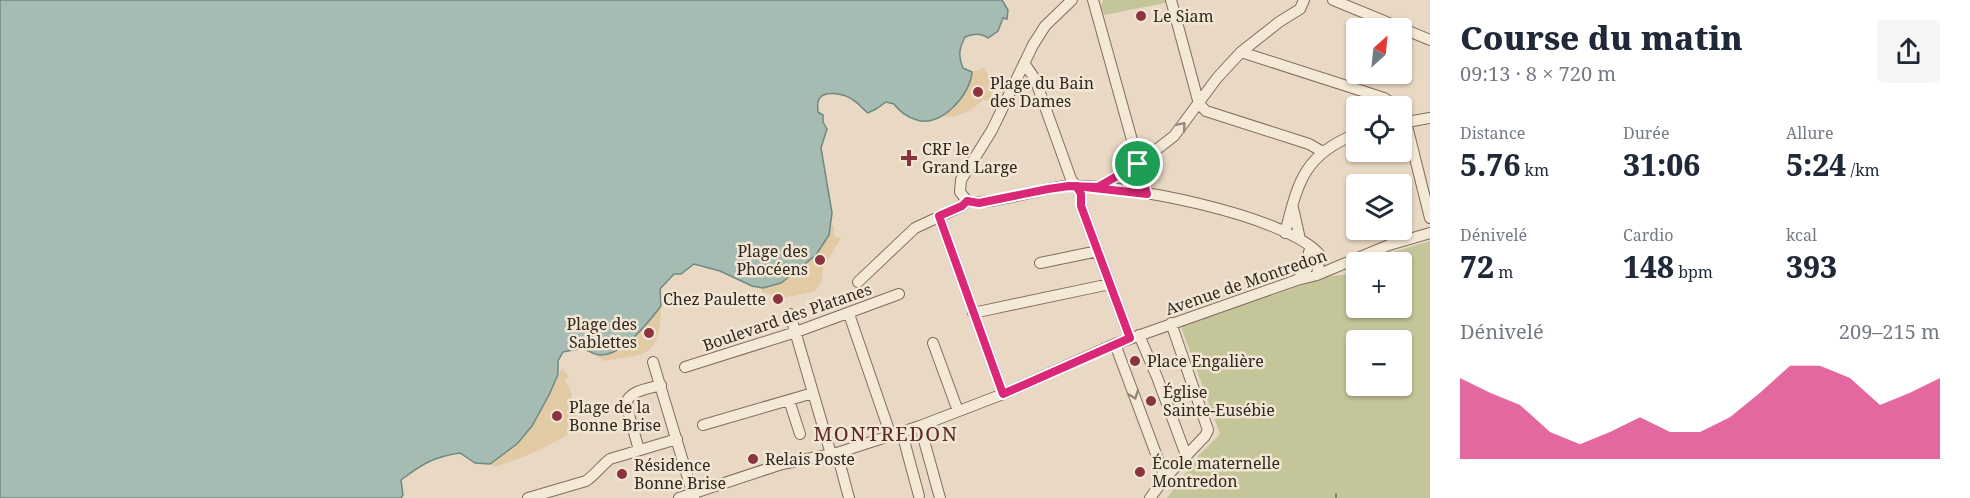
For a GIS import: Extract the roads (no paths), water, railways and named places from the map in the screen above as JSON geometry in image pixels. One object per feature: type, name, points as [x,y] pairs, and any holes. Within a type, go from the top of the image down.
[{"type":"street","points":[[1072,0],[1045,26],[1033,45],[992,130],[961,180],[960,192],[967,201],[979,203],[1048,189],[1076,186],[1147,194],[1213,207],[1255,220],[1300,239],[1317,251],[1320,259],[1317,275]]},
{"type":"street","points":[[1093,0],[1147,194]]},
{"type":"street","points":[[1171,0],[1199,104],[1206,111],[1309,144],[1323,152]]},
{"type":"street","points":[[1098,187],[1138,164],[1174,136],[1217,78],[1241,52],[1279,22],[1300,9],[1304,0]]},
{"type":"street","points":[[1333,0],[1430,40]]},
{"type":"street","points":[[1241,52],[1378,96]]},
{"type":"street","points":[[1024,63],[1035,79],[1071,179],[1081,194],[1081,206],[1110,284],[1134,336],[1157,377],[1186,455]]},
{"type":"street","points":[[1412,119],[1430,118]]},
{"type":"street","points":[[1285,233],[1294,198],[1308,168],[1323,152],[1346,139]]},
{"type":"street","points":[[1412,152],[1430,218]]},
{"type":"street","points":[[858,282],[915,228],[962,206],[967,201]]},
{"type":"street","points":[[1293,208],[1300,239]]},
{"type":"street","points":[[939,216],[1003,394]]},
{"type":"street","points":[[1285,233],[1294,243],[1320,259],[1332,265],[1343,263]]},
{"type":"street","name":"Avenue de Montredon","points":[[1134,336],[1317,275],[1389,245],[1430,233]]},
{"type":"street","points":[[1040,263],[1098,251]]},
{"type":"street","points":[[1298,280],[1308,267],[1309,252]]},
{"type":"street","points":[[973,313],[1110,284]]},
{"type":"street","name":"Boulevard des Platanes","points":[[685,367],[796,332],[899,294]]},
{"type":"street","points":[[790,314],[813,393],[849,498]]},
{"type":"street","points":[[850,317],[891,436]]},
{"type":"street","points":[[1150,498],[1208,430],[1171,323]]},
{"type":"street","points":[[679,498],[693,496],[782,464],[834,453],[902,433],[1003,394],[1134,336]]},
{"type":"street","points":[[933,343],[958,411]]},
{"type":"street","points":[[1115,344],[1165,478]]},
{"type":"street","points":[[654,362],[693,496]]},
{"type":"street","points":[[639,450],[626,399],[631,394],[661,385]]},
{"type":"street","points":[[704,425],[813,393]]},
{"type":"street","points":[[789,400],[800,434]]},
{"type":"street","points":[[921,426],[940,498]]},
{"type":"street","points":[[902,433],[919,496]]},
{"type":"street","points":[[528,498],[586,481],[610,459],[676,439]]},
{"type":"place","name":"Le Siam","points":[[1141,16]]},
{"type":"place","name":"Plage du Bain des Dames","points":[[978,92]]},
{"type":"place","name":"CRF le Grand Large","points":[[909,158]]},
{"type":"place","name":"Plage des Phocéens","points":[[820,260]]},
{"type":"place","name":"Chez Paulette","points":[[778,299]]},
{"type":"place","name":"Plage des Sablettes","points":[[649,333]]},
{"type":"place","name":"Place Engalière","points":[[1135,361]]},
{"type":"place","name":"Église Sainte-Eusébie","points":[[1151,401]]},
{"type":"place","name":"Plage de la Bonne Brise","points":[[557,416]]},
{"type":"place","name":"Relais Poste","points":[[753,459]]},
{"type":"place","name":"École maternelle Montredon","points":[[1140,472]]},
{"type":"place","name":"Résidence Bonne Brise","points":[[622,474]]},
{"type":"district","name":"MONTREDON","points":[[886,434]]}]
